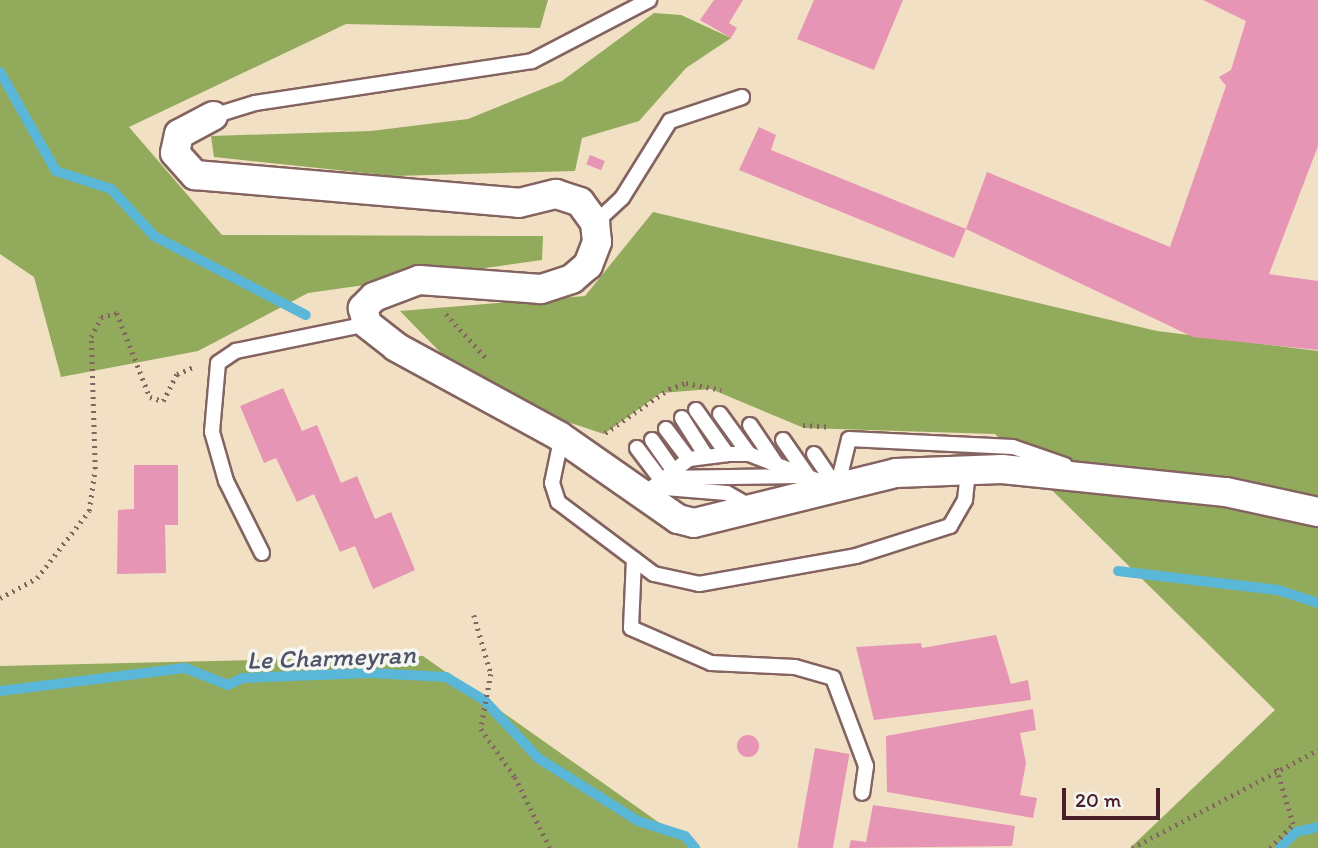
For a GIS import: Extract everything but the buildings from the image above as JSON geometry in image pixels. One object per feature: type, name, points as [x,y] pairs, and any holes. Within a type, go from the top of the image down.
[{"type":"street","points":[[213,116],[179,134],[175,153],[195,175],[519,203],[556,194],[580,202],[595,223],[597,242],[588,265],[572,279],[541,289],[419,280],[374,297],[363,309],[367,324],[396,347],[561,440],[652,487],[694,523],[896,473],[968,470],[1090,474],[1226,492],[1318,512]]},
{"type":"lane","points":[[213,116],[255,103],[532,61],[649,0]]},
{"type":"lane","points":[[595,223],[622,198],[670,121],[742,97]]},
{"type":"lane","points":[[262,553],[226,481],[212,432],[218,363],[236,352],[367,324]]},
{"type":"lane","points":[[696,410],[727,454]]},
{"type":"lane","points":[[720,414],[748,454]]},
{"type":"lane","points":[[682,418],[706,456]]},
{"type":"lane","points":[[750,425],[775,462]]},
{"type":"lane","points":[[666,429],[689,459]]},
{"type":"lane","points":[[837,488],[849,439],[1013,447],[1090,474]]},
{"type":"lane","points":[[561,440],[552,483],[558,502],[654,574],[699,584],[856,556],[950,526],[965,500],[968,470]]},
{"type":"lane","points":[[652,440],[672,468]]},
{"type":"lane","points":[[783,440],[809,477]]},
{"type":"lane","points":[[638,448],[652,487]]},
{"type":"lane","points":[[652,487],[672,468],[689,459],[748,454],[775,462],[837,488]]},
{"type":"lane","points":[[814,454],[837,488]]},
{"type":"lane","points":[[652,487],[809,477]]},
{"type":"lane","points":[[634,559],[631,628],[711,663],[795,667],[832,678],[866,766],[862,793]]},
{"type":"path","points":[[0,598],[37,578],[89,511],[95,469],[91,337],[101,317],[117,313],[150,397],[163,401],[177,374],[218,363]]},
{"type":"path","points":[[474,615],[491,674],[481,729],[515,777],[550,848]]},
{"type":"path","points":[[1132,848],[1276,768],[1318,750]]},
{"type":"path","points":[[1270,848],[1293,824],[1276,768]]},
{"type":"green space","points":[[0,0],[548,0],[540,28],[346,24],[129,127],[222,235],[543,236],[542,260],[308,293],[198,351],[61,377],[34,277],[0,254]]},
{"type":"green space","points":[[654,13],[681,15],[731,38],[686,68],[639,121],[582,138],[575,171],[394,176],[214,157],[211,136],[371,131],[468,119],[562,81]]},
{"type":"green space","points":[[653,212],[1157,331],[1318,351],[1318,848],[1130,848],[1275,710],[995,434],[804,428],[711,389],[661,393],[604,434],[480,393],[400,311],[585,296]]},
{"type":"green space","points":[[423,656],[695,848],[0,848],[0,666]]},
{"type":"waterway","points":[[0,72],[56,171],[111,189],[154,236],[306,315]]},
{"type":"waterway","points":[[1118,571],[1278,590],[1318,603]]},
{"type":"waterway","name":"Le Charmeyran","points":[[0,691],[185,668],[228,685],[243,678],[370,673],[446,677],[484,700],[538,758],[638,821],[685,836],[695,848]]},
{"type":"waterway","name":"Le Charmeyran","points":[[1280,848],[1296,832],[1318,827]]}]
